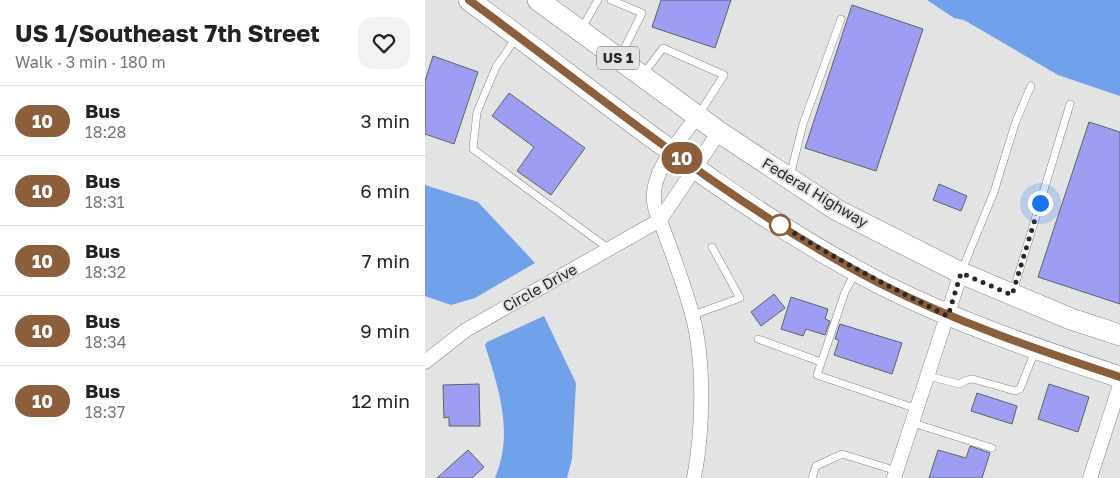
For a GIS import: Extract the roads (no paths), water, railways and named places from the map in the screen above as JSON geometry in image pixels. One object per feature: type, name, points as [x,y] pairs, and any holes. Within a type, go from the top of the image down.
[{"type":"main road","name":"US 1","points":[[469,0],[746,204],[821,251],[948,316],[1036,349],[1120,377]]},
{"type":"main road","name":"Federal Highway","points":[[538,0],[719,132],[837,210],[961,273],[1071,319],[1120,335]]},
{"type":"street","points":[[694,478],[698,457],[701,407],[699,357],[693,315],[653,203],[653,193],[657,177],[697,116]]},
{"type":"street","points":[[660,220],[719,132]]},
{"type":"street","name":"Circle Drive","points":[[425,362],[465,330],[660,220]]},
{"type":"street","points":[[895,475],[961,273]]},
{"type":"street","points":[[1090,478],[1120,385]]},
{"type":"lane","points":[[580,31],[598,0]]},
{"type":"lane","points":[[611,0],[642,13],[619,59]]},
{"type":"lane","points":[[789,179],[803,124],[841,19]]},
{"type":"lane","points":[[518,36],[496,66],[477,112],[473,149],[609,250]]},
{"type":"lane","points":[[641,76],[663,48],[724,75],[697,116]]},
{"type":"lane","points":[[961,273],[994,192],[1016,121],[1031,86]]},
{"type":"lane","points":[[1012,295],[1070,104]]},
{"type":"lane","points":[[693,315],[740,298],[712,247]]},
{"type":"lane","points":[[857,270],[845,292],[817,375],[917,408]]},
{"type":"lane","points":[[758,339],[821,362]]},
{"type":"lane","points":[[928,376],[959,384],[973,379],[1015,391],[1020,389],[1036,349]]},
{"type":"lane","points":[[913,423],[992,448]]},
{"type":"lane","points":[[812,478],[816,466],[842,454],[895,475]]},
{"type":"water","points":[[927,0],[1120,0],[1120,96],[1058,75],[964,20],[954,18]]},
{"type":"water","points":[[425,185],[478,202],[535,263],[475,298],[451,305],[425,296]]},
{"type":"water","points":[[544,316],[576,383],[572,459],[567,478],[495,478],[501,461],[504,428],[499,395],[485,345],[487,342]]}]
